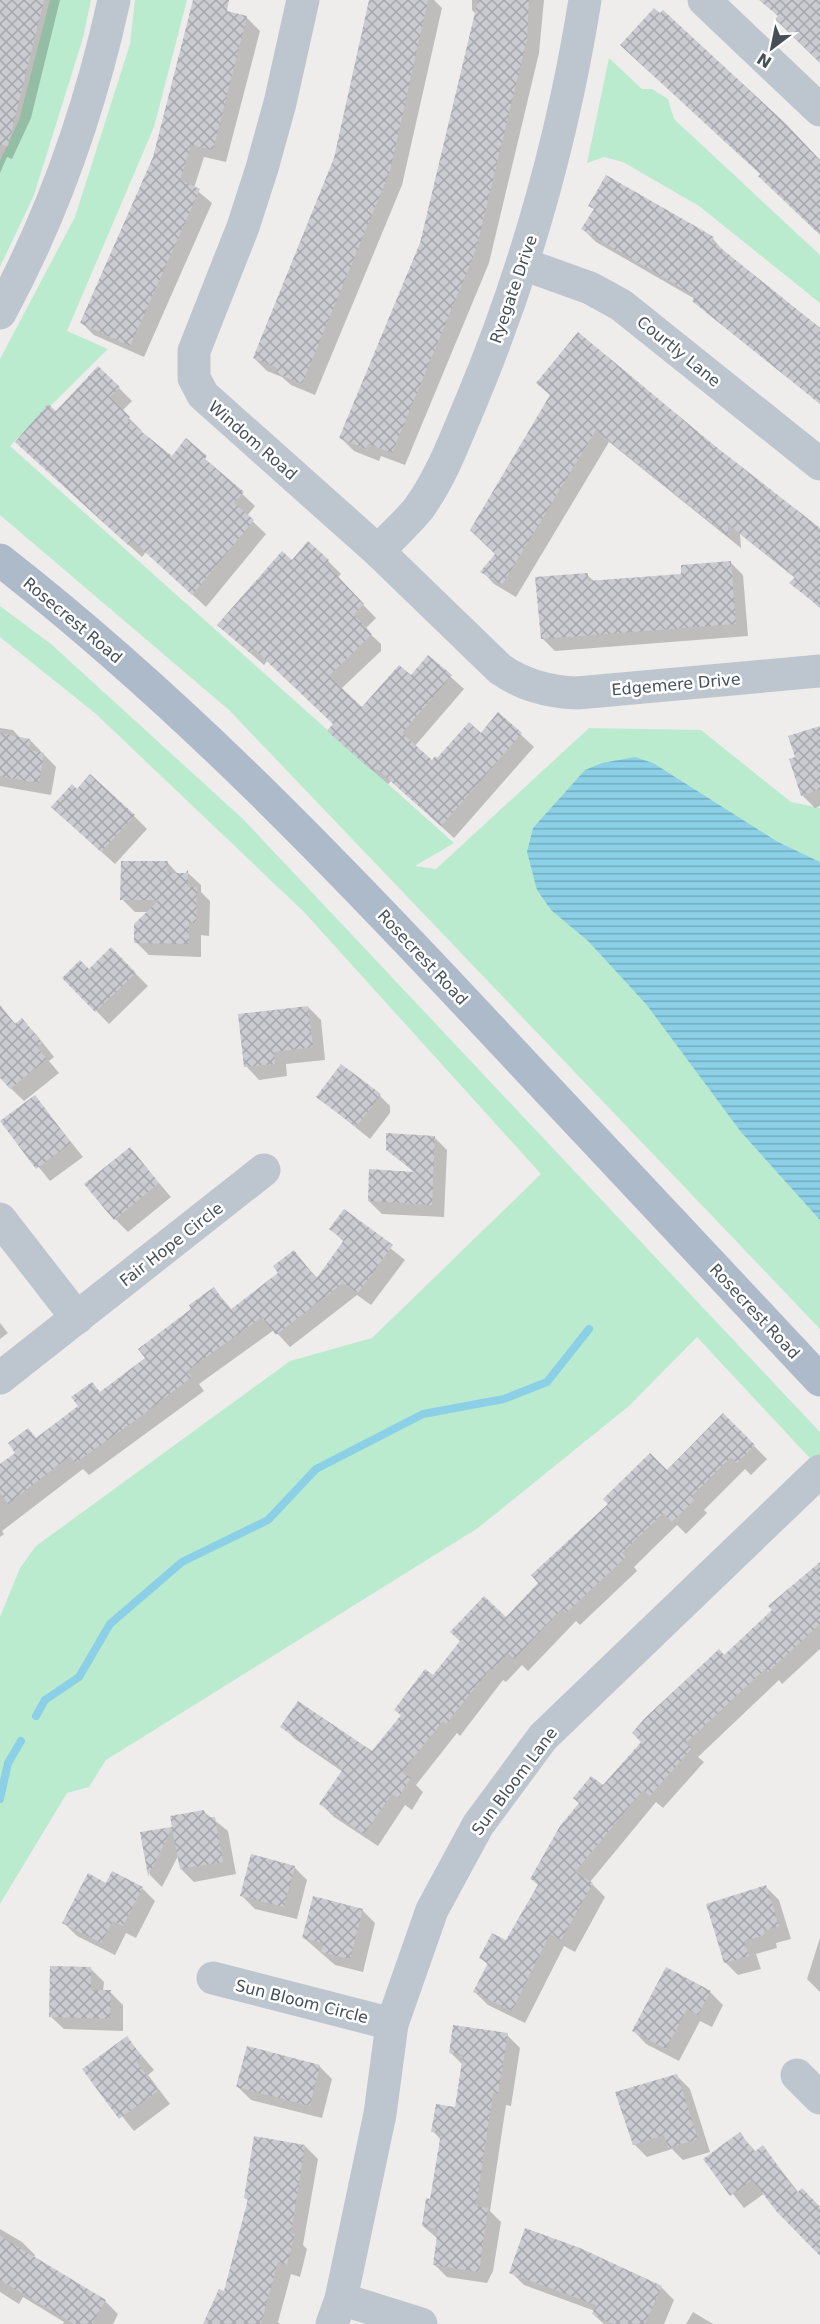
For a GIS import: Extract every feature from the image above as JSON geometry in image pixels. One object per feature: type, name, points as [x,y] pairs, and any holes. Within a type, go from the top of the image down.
[{"type":"main road","name":"Rosecrest Road","points":[[0,560],[103,645],[256,786],[369,900],[820,1380]]},
{"type":"street","points":[[0,313],[47,219],[68,165],[104,49],[114,0]]},
{"type":"street","name":"Windom Road","points":[[303,0],[280,103],[262,168],[243,227],[196,342],[192,369],[198,387],[210,403],[378,551],[500,669],[532,686]]},
{"type":"street","name":"Ryegate Drive","points":[[378,551],[418,508],[450,451],[487,362],[523,264],[554,154],[585,0]]},
{"type":"street","points":[[704,0],[820,110]]},
{"type":"street","name":"Courtly Lane","points":[[523,264],[590,288],[621,305],[820,464]]},
{"type":"street","name":"Edgemere Drive","points":[[532,686],[577,693],[820,671]]},
{"type":"street","name":"Fair Hope Circle","points":[[0,1378],[264,1170]]},
{"type":"street","points":[[0,1219],[77,1318]]},
{"type":"street","name":"Sun Bloom Lane","points":[[337,2311],[380,2114],[392,2024],[432,1910],[478,1825],[543,1737],[820,1471]]},
{"type":"street","name":"Sun Bloom Circle","points":[[213,1978],[392,2024]]},
{"type":"street","points":[[797,2075],[820,2098]]},
{"type":"street","points":[[337,2311],[421,2324]]},
{"type":"green space","points":[[50,0],[91,0],[83,38],[34,195],[0,267],[0,161],[19,120]]},
{"type":"green space","points":[[135,0],[187,0],[154,127],[67,331],[108,349],[10,446],[454,843],[415,866],[436,869],[589,728],[701,730],[791,802],[820,808],[820,1329],[229,710],[0,515],[0,359],[75,217],[130,44]]},
{"type":"green space","points":[[609,58],[642,89],[652,89],[668,99],[674,119],[820,255],[820,303],[699,206],[623,162],[604,157],[587,163]]},
{"type":"green space","points":[[0,606],[51,644],[243,819],[820,1432],[820,1469],[697,1337],[629,1406],[478,1528],[106,1760],[89,1787],[67,1793],[0,1904],[0,1617],[20,1568],[36,1546],[290,1361],[372,1338],[541,1174],[304,912],[96,714],[0,637]]},
{"type":"water","points":[[635,757],[653,763],[778,842],[820,862],[820,1220],[741,1132],[646,1004],[588,941],[551,910],[537,890],[527,852],[533,828],[585,770],[602,763]]},
{"type":"building","points":[[0,0],[44,0],[8,146],[0,145]]},
{"type":"building","points":[[193,0],[229,0],[227,11],[247,16],[213,150],[191,145],[180,180],[200,189],[130,346],[80,323],[153,157]]},
{"type":"building","points":[[369,0],[428,0],[390,171],[302,384],[276,373],[278,368],[253,358],[334,158]]},
{"type":"building","points":[[478,0],[529,0],[527,39],[476,250],[392,453],[368,444],[366,449],[339,438],[420,243]]},
{"type":"building","points":[[759,0],[820,0],[820,63],[775,19],[778,16]]},
{"type":"building","points":[[654,8],[660,13],[663,10],[785,123],[820,160],[820,235],[758,176],[760,174],[620,45]]},
{"type":"building","points":[[606,175],[714,237],[712,241],[820,328],[820,404],[692,301],[695,296],[581,229],[594,209],[588,206]]},
{"type":"building","points":[[578,332],[715,446],[820,528],[820,607],[789,583],[795,577],[728,524],[729,537],[596,430],[502,585],[480,572],[495,554],[470,530],[550,395],[536,383]]},
{"type":"building","points":[[98,366],[120,387],[110,397],[130,417],[127,420],[172,456],[186,438],[207,456],[205,459],[244,492],[234,503],[254,520],[192,595],[132,540],[128,545],[15,442],[48,404],[56,411]]},
{"type":"building","points":[[308,541],[329,560],[326,564],[364,604],[354,615],[372,634],[329,676],[362,707],[399,665],[411,675],[428,655],[452,675],[402,733],[432,760],[435,756],[437,758],[469,722],[481,733],[498,712],[522,733],[441,826],[377,769],[374,772],[327,731],[333,724],[254,649],[250,653],[217,625],[282,551],[292,560]]},
{"type":"building","points":[[731,561],[736,624],[541,639],[535,577],[588,573],[588,581],[681,574],[681,565]]},
{"type":"building","points":[[820,726],[820,789],[801,796],[789,759],[795,757],[788,736]]},
{"type":"building","points":[[0,733],[30,739],[29,750],[44,753],[39,783],[0,776]]},
{"type":"building","points":[[90,774],[135,815],[101,852],[51,807],[72,784],[77,789]]},
{"type":"building","points":[[121,861],[168,861],[167,873],[185,873],[188,870],[188,887],[197,887],[196,923],[189,923],[189,944],[134,943],[134,924],[159,900],[120,900]]},
{"type":"building","points":[[111,947],[136,973],[95,1012],[62,978],[80,960],[89,969]]},
{"type":"building","points":[[0,1005],[15,1024],[22,1018],[42,1043],[37,1047],[47,1059],[10,1089],[0,1077]]},
{"type":"building","points":[[308,1006],[313,1047],[274,1052],[275,1064],[244,1067],[238,1014]]},
{"type":"building","points":[[341,1064],[381,1094],[356,1127],[316,1097]]},
{"type":"building","points":[[35,1095],[71,1143],[36,1169],[0,1121]]},
{"type":"building","points":[[386,1133],[435,1136],[432,1205],[368,1201],[369,1169],[415,1172],[386,1150]]},
{"type":"building","points":[[130,1147],[159,1183],[114,1220],[84,1184]]},
{"type":"building","points":[[344,1209],[393,1245],[358,1293],[343,1283],[276,1335],[262,1317],[187,1371],[192,1377],[140,1417],[75,1463],[70,1456],[8,1504],[0,1493],[0,1464],[15,1453],[8,1443],[28,1428],[36,1438],[78,1406],[71,1397],[92,1382],[100,1392],[145,1358],[138,1349],[191,1309],[189,1305],[214,1287],[230,1310],[278,1273],[273,1266],[294,1250],[316,1279],[344,1240],[329,1229]]},
{"type":"building","points":[[723,1413],[755,1445],[737,1463],[731,1457],[692,1496],[695,1499],[672,1522],[663,1513],[622,1553],[626,1557],[566,1613],[562,1609],[514,1659],[508,1653],[492,1671],[490,1669],[446,1724],[443,1721],[402,1772],[411,1778],[398,1798],[392,1794],[364,1834],[319,1804],[343,1769],[280,1727],[298,1701],[372,1751],[401,1715],[394,1710],[425,1669],[433,1675],[460,1641],[450,1632],[484,1596],[506,1617],[538,1583],[531,1575],[608,1504],[603,1499],[650,1453],[667,1470]]},
{"type":"building","points":[[820,1562],[820,1624],[768,1672],[765,1669],[686,1743],[692,1748],[650,1796],[643,1790],[575,1872],[593,1883],[561,1940],[550,1934],[512,2011],[473,1992],[488,1963],[479,1958],[492,1933],[506,1940],[539,1883],[530,1879],[560,1826],[579,1803],[573,1798],[591,1776],[603,1785],[641,1742],[632,1733],[646,1717],[719,1649],[724,1655],[772,1610],[768,1606]]},
{"type":"building","points":[[204,1810],[206,1818],[215,1817],[223,1862],[180,1869],[172,1829],[148,1876],[140,1832],[172,1827],[170,1816]]},
{"type":"building","points":[[251,1854],[295,1866],[284,1907],[240,1896]]},
{"type":"building","points":[[112,1871],[143,1887],[123,1926],[113,1921],[101,1943],[62,1923],[88,1873],[106,1883]]},
{"type":"building","points":[[766,1885],[779,1926],[764,1931],[765,1935],[744,1941],[749,1956],[724,1963],[706,1904]]},
{"type":"building","points":[[313,1896],[363,1909],[350,1959],[321,1952],[323,1943],[302,1938]]},
{"type":"building","points":[[50,1966],[91,1967],[91,1990],[111,1990],[110,2019],[49,2017]]},
{"type":"building","points":[[666,1967],[711,1991],[698,2015],[687,2009],[666,2049],[632,2031]]},
{"type":"building","points":[[453,2025],[508,2033],[498,2094],[493,2093],[476,2206],[488,2208],[479,2272],[433,2265],[438,2229],[422,2226],[426,2198],[430,2199],[441,2133],[431,2132],[436,2104],[455,2107],[463,2055],[449,2053]]},
{"type":"building","points":[[127,2036],[142,2057],[136,2061],[158,2091],[119,2119],[82,2069]]},
{"type":"building","points":[[247,2046],[320,2065],[310,2106],[236,2087]]},
{"type":"building","points":[[677,2074],[698,2139],[668,2148],[664,2135],[633,2145],[615,2092]]},
{"type":"building","points":[[740,2132],[754,2152],[763,2145],[797,2193],[802,2188],[820,2207],[820,2256],[777,2212],[752,2180],[730,2196],[703,2159]]},
{"type":"building","points":[[254,2136],[305,2145],[291,2233],[295,2234],[287,2265],[278,2262],[261,2324],[203,2324],[219,2289],[224,2291],[248,2199],[244,2198]]},
{"type":"building","points":[[525,2228],[580,2248],[662,2286],[645,2324],[613,2324],[592,2314],[596,2305],[509,2273]]},
{"type":"building","points":[[0,2236],[106,2300],[92,2324],[74,2324],[0,2280]]},
{"type":"waterway","points":[[36,1716],[45,1700],[79,1677],[110,1624],[182,1562],[268,1520],[316,1469],[423,1414],[504,1399],[547,1382],[589,1329]]},
{"type":"waterway","points":[[0,1799],[8,1763],[21,1741]]}]
